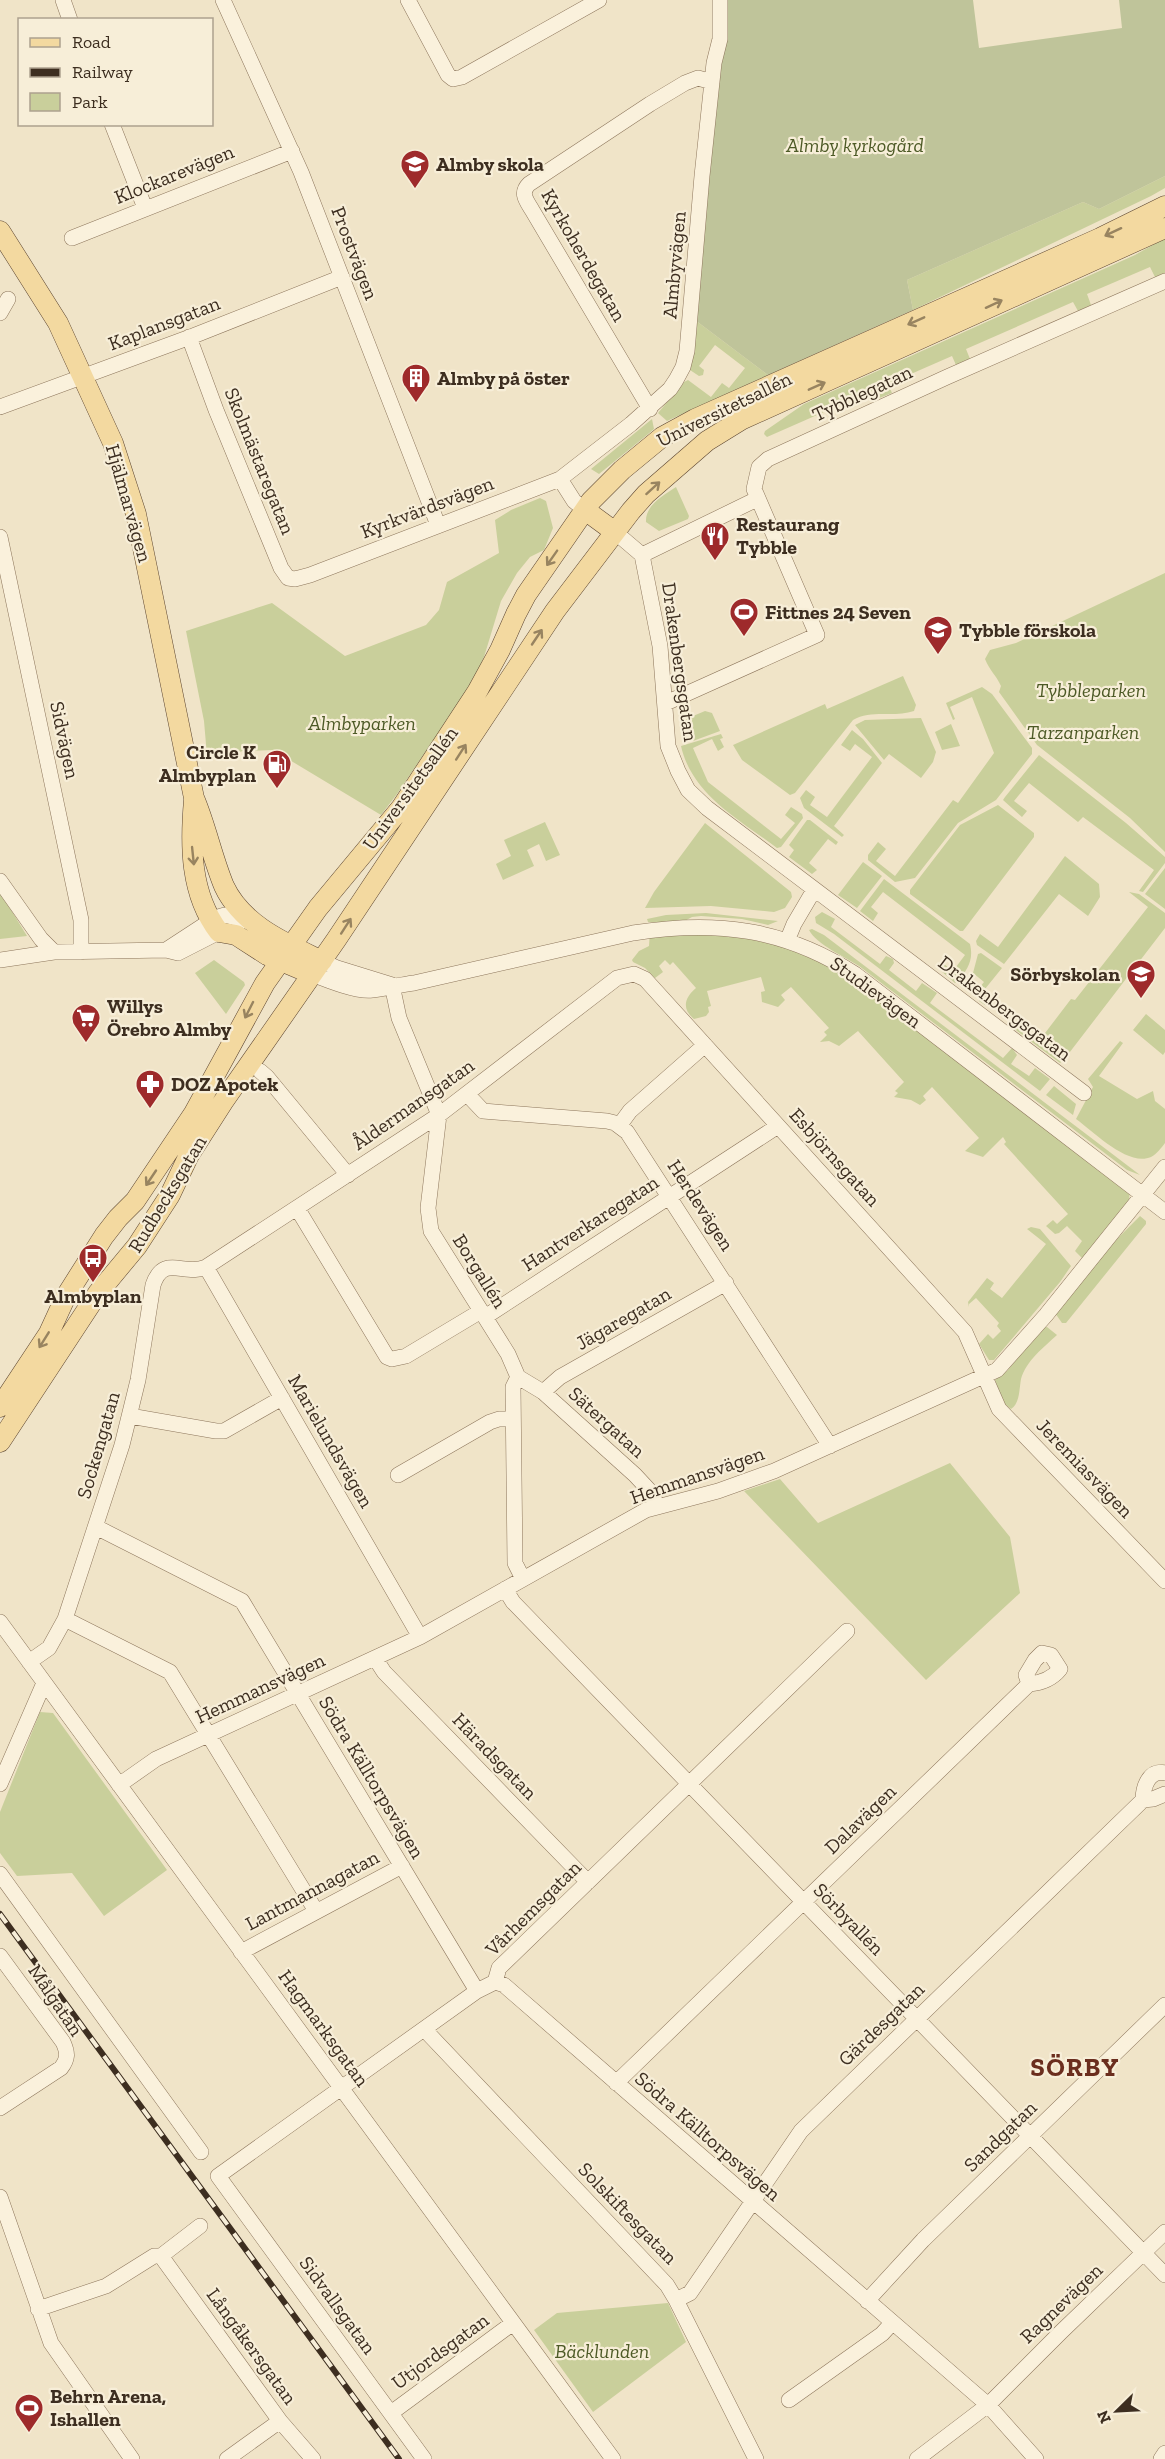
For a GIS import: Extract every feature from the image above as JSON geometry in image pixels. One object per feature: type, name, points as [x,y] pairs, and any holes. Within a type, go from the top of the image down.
[{"type":"main road","name":"Universitetsallén","points":[[286,953],[318,908],[380,834],[412,790],[477,692],[526,595],[585,510],[606,485],[662,437],[695,419],[1100,238],[1165,206]]},
{"type":"main road","name":"Universitetsallén","points":[[317,967],[549,619],[646,494],[682,462],[707,441],[741,420],[1165,228]]},
{"type":"main road","name":"Hjälmarvägen","points":[[0,231],[36,286],[106,423],[136,514],[194,798],[225,888],[253,923]]},
{"type":"main road","points":[[585,510],[615,532]]},
{"type":"main road","name":"Hjälmarvägen","points":[[194,798],[191,833],[193,861],[200,896],[218,922]]},
{"type":"main road","points":[[225,888],[227,903],[218,922],[267,955],[286,953]]},
{"type":"main road","points":[[253,923],[286,953],[317,967]]},
{"type":"main road","name":"Rudbecksgatan","points":[[0,1407],[49,1333],[66,1296],[104,1236],[135,1201],[194,1113],[256,998],[286,953]]},
{"type":"main road","name":"Rudbecksgatan","points":[[0,1442],[98,1293],[137,1246],[170,1195],[189,1155],[206,1128],[317,967]]},
{"type":"street","points":[[63,0],[69,18]]},
{"type":"street","name":"Prostvägen","points":[[223,0],[292,151],[438,525]]},
{"type":"street","points":[[408,0],[448,75],[453,79],[462,77],[579,4],[599,0]]},
{"type":"street","name":"Almbyvägen","points":[[560,479],[650,409],[676,380],[683,367],[687,351],[712,82],[720,39],[720,0]]},
{"type":"street","name":"Kyrkoherdegatan","points":[[650,409],[523,194],[524,189],[569,156],[658,98],[698,78],[712,82]]},
{"type":"street","points":[[113,126],[145,208]]},
{"type":"street","name":"Klockarevägen","points":[[72,238],[292,151]]},
{"type":"street","name":"Kaplansgatan","points":[[0,407],[342,277]]},
{"type":"street","name":"Tybblegatan","points":[[757,499],[754,489],[755,478],[759,467],[768,459],[947,377],[1165,282]]},
{"type":"street","points":[[0,313],[8,299]]},
{"type":"street","name":"Skolmästaregatan","points":[[189,337],[216,410],[281,568],[288,578],[295,579],[310,575]]},
{"type":"street","points":[[560,479],[574,501],[585,510]]},
{"type":"street","name":"Kyrkvärdsvägen","points":[[310,575],[560,479]]},
{"type":"street","points":[[615,532],[642,555],[757,499],[817,635],[666,703]]},
{"type":"street","name":"Sidvägen","points":[[0,537],[81,920],[81,952]]},
{"type":"street","name":"Drakenbergsgatan","points":[[642,555],[656,623],[666,703],[668,746],[688,790],[707,808],[814,890],[1084,1093]]},
{"type":"street","points":[[0,881],[40,939],[54,952]]},
{"type":"street","points":[[787,941],[814,890]]},
{"type":"street","points":[[0,960],[54,952],[166,950],[218,922],[253,923]]},
{"type":"street","name":"Studievägen","points":[[317,967],[329,981],[370,991],[633,933],[668,928],[744,930],[787,941],[831,958],[855,974],[1165,1212]]},
{"type":"street","name":"Åldermansgatan","points":[[206,1267],[439,1115],[617,978],[634,974],[640,976]]},
{"type":"street","name":"Esbjörnsgatan","points":[[640,976],[965,1332],[984,1376]]},
{"type":"street","name":"Borgallén","points":[[392,985],[399,1018],[439,1115],[428,1208],[429,1221],[437,1242],[508,1354],[518,1377]]},
{"type":"street","points":[[467,1094],[483,1111],[607,1121],[619,1126],[630,1111],[705,1045]]},
{"type":"street","points":[[260,1071],[348,1175]]},
{"type":"street","name":"Herdevägen","points":[[619,1126],[634,1140],[671,1196],[830,1446]]},
{"type":"street","name":"Hantverkaregatan","points":[[297,1208],[387,1357],[392,1359],[406,1356],[483,1314],[778,1126]]},
{"type":"street","name":"Hemmansvägen","points":[[119,1785],[156,1759],[420,1637],[646,1510],[752,1479],[997,1370],[1013,1354],[1165,1167]]},
{"type":"street","name":"Sockengatan","points":[[29,1662],[49,1648],[65,1619],[96,1527],[130,1416],[157,1274],[162,1269],[170,1267],[196,1271],[206,1267]]},
{"type":"street","name":"Marielundsvägen","points":[[206,1267],[420,1637]]},
{"type":"street","name":"Jägaregatan","points":[[543,1392],[560,1377],[726,1283]]},
{"type":"street","name":"Jeremiasvägen","points":[[984,1376],[999,1409],[1165,1581]]},
{"type":"street","points":[[518,1377],[513,1387],[515,1563],[523,1579]]},
{"type":"street","name":"Sätergatan","points":[[518,1377],[543,1392],[635,1475],[648,1489],[658,1506]]},
{"type":"street","points":[[130,1416],[224,1431],[282,1398]]},
{"type":"street","points":[[398,1475],[490,1422],[499,1419],[513,1419]]},
{"type":"street","name":"Södra Källtorpsvägen","points":[[96,1527],[242,1601],[477,1991]]},
{"type":"street","name":"Sörbyallén","points":[[505,1589],[513,1602],[1165,2275]]},
{"type":"street","points":[[65,1619],[170,1672],[316,1911]]},
{"type":"street","name":"Hagmarksgatan","points":[[0,1623],[613,2459]]},
{"type":"street","name":"Vårhemsgatan","points":[[218,2176],[477,1991],[495,1982],[499,1968],[847,1630]]},
{"type":"street","name":"Häradsgatan","points":[[375,1658],[384,1672],[588,1882]]},
{"type":"street","points":[[0,1784],[44,1683]]},
{"type":"street","name":"Dalavägen","points":[[616,2083],[1029,1684]]},
{"type":"street","name":"Gärdesgatan","points":[[1143,1800],[1143,1790],[1149,1778],[1156,1772],[1165,1773]]},
{"type":"street","name":"Gärdesgatan","points":[[676,2300],[690,2293],[801,2131],[1143,1800],[1153,1800],[1165,1794]]},
{"type":"street","name":"Lantmannagatan","points":[[241,1952],[402,1866]]},
{"type":"street","points":[[0,1874],[201,2152]]},
{"type":"street","name":"Målgatan","points":[[0,1956],[63,2042],[67,2051],[66,2061],[61,2068],[0,2108]]},
{"type":"street","name":"Södra Källtorpsvägen","points":[[495,1982],[504,1985],[988,2405],[1036,2459]]},
{"type":"street","name":"Sandgatan","points":[[867,2301],[923,2240],[1165,2005]]},
{"type":"street","name":"Solskiftesgatan","points":[[424,2029],[667,2285],[756,2459]]},
{"type":"street","name":"Sidvallsgatan","points":[[218,2176],[424,2459]]},
{"type":"street","points":[[0,2197],[51,2343],[132,2459]]},
{"type":"street","points":[[38,2309],[106,2286],[146,2260],[154,2256],[161,2256],[200,2226]]},
{"type":"street","name":"Ragnevägen","points":[[917,2459],[988,2405],[1165,2232]]},
{"type":"street","name":"Långåkersgatan","points":[[161,2256],[280,2421],[313,2459]]},
{"type":"street","name":"Utjordsgatan","points":[[391,2413],[513,2323]]},
{"type":"street","points":[[789,2400],[882,2334],[892,2323]]},
{"type":"street","points":[[227,2459],[280,2421]]},
{"type":"street","points":[[1161,2459],[1165,2453]]},
{"type":"green space","name":"Almby kyrkogård","points":[[726,0],[973,0],[979,48],[1122,28],[1119,0],[1165,0],[1165,176],[1099,209],[1083,202],[907,280],[913,310],[768,375],[695,320]]},
{"type":"green space","points":[[1165,176],[1165,188],[1151,196],[913,310],[907,280],[1083,202],[1099,209]]},
{"type":"green space","points":[[1165,238],[1165,273],[1155,277],[1150,267],[1087,294],[1091,305],[1078,311],[1073,302],[966,349],[970,359],[956,365],[952,356],[888,384],[892,393],[877,399],[874,390],[767,437],[764,434],[804,404],[1135,255]]},
{"type":"green space","points":[[695,320],[768,375],[667,421],[658,413],[684,382],[688,380],[711,397],[722,383],[729,388],[745,368],[715,345],[699,366],[704,370],[703,375],[699,376],[690,370],[688,364]]},
{"type":"green space","points":[[652,419],[654,429],[647,435],[599,474],[591,469]]},
{"type":"green space","points":[[676,487],[689,516],[688,519],[659,531],[646,522],[649,510],[656,501]]},
{"type":"green space","name":"Almbyparken","points":[[540,498],[546,501],[553,528],[544,550],[530,557],[517,573],[501,601],[484,657],[473,681],[381,815],[273,750],[243,751],[215,758],[207,756],[204,721],[186,631],[272,603],[345,656],[426,625],[439,610],[447,582],[499,553],[495,520],[511,510]]},
{"type":"green space","name":"Tybbleparken","points":[[1165,573],[1165,852],[1130,818],[1037,745],[999,692],[1001,686],[985,659],[990,650],[1016,643]]},
{"type":"green space","points":[[903,676],[916,705],[914,711],[867,715],[853,720],[795,793],[790,795],[742,760],[733,745],[825,704],[827,709]]},
{"type":"green space","points":[[982,687],[992,694],[1032,748],[1032,754],[996,800],[958,823],[915,878],[895,882],[868,860],[868,855],[878,842],[886,849],[876,861],[895,876],[953,800],[958,803],[994,753],[972,697],[950,707],[955,719],[953,720],[946,703]]},
{"type":"green space","points":[[705,711],[712,713],[720,731],[693,741],[686,719]]},
{"type":"green space","points":[[921,718],[936,752],[933,762],[921,778],[889,754],[884,760],[855,725],[865,720]]},
{"type":"green space","points":[[951,724],[960,746],[942,750],[935,732]]},
{"type":"green space","points":[[852,730],[863,739],[882,763],[834,826],[844,835],[842,837],[804,808],[800,798],[806,790],[815,797],[810,805],[827,817],[872,757],[855,744],[850,751],[841,745]]},
{"type":"green space","points":[[721,734],[723,738],[720,739],[724,747],[718,751],[712,739],[693,748],[708,782],[781,839],[795,823],[785,815],[791,807],[802,814],[803,818],[781,847],[777,848],[719,805],[695,779],[681,746]]},
{"type":"green space","points":[[1039,755],[1126,823],[1165,857],[1165,863],[1143,892],[1139,891],[1154,870],[1083,817],[1078,822],[1029,783],[1014,801],[1027,811],[1022,817],[1003,800]]},
{"type":"green space","points":[[998,805],[1034,833],[1034,837],[963,931],[960,931],[910,894],[910,890],[960,825]]},
{"type":"green space","points":[[807,820],[838,842],[836,845],[828,839],[809,863],[817,870],[812,874],[789,857],[794,850],[789,845]]},
{"type":"green space","points":[[545,822],[560,855],[546,861],[539,844],[527,850],[534,866],[503,880],[496,864],[511,856],[504,840]]},
{"type":"green space","points":[[705,823],[791,892],[792,897],[785,908],[774,912],[711,906],[645,908],[654,892]]},
{"type":"green space","points":[[1065,856],[1099,884],[1100,897],[1088,916],[1059,894],[1004,964],[977,945],[976,941],[980,934],[998,947]]},
{"type":"green space","points":[[863,862],[882,876],[857,908],[838,895]]},
{"type":"green space","points":[[1165,868],[1165,909],[1145,894]]},
{"type":"green space","points":[[884,879],[970,944],[970,960],[958,982],[955,983],[940,970],[944,964],[953,971],[965,955],[883,892],[871,907],[878,913],[873,921],[860,911]]},
{"type":"green space","points":[[1129,892],[1139,894],[1165,913],[1165,928],[1060,1063],[1017,1031],[1013,1027],[1013,1022],[1039,1041],[1071,999],[1075,1000],[1148,907]]},
{"type":"green space","points":[[0,894],[2,895],[27,936],[0,939]]},
{"type":"green space","points":[[822,912],[835,919],[831,927],[880,964],[886,956],[893,959],[894,963],[889,970],[916,991],[922,983],[937,993],[930,1003],[1003,1058],[1012,1048],[1017,1055],[1011,1064],[1029,1076],[1035,1068],[1050,1079],[1040,1091],[834,934],[816,923],[815,917]]},
{"type":"green space","points":[[706,913],[778,921],[768,925],[742,919],[701,916],[692,917],[679,924],[648,922],[647,919],[666,915]]},
{"type":"green space","points":[[812,929],[824,935],[1140,1175],[1127,1170],[859,966],[824,945],[809,930]]},
{"type":"green space","points":[[650,931],[730,935],[782,946],[822,963],[859,987],[1130,1188],[1129,1201],[1084,1260],[1075,1251],[1082,1241],[1067,1226],[1055,1234],[1046,1226],[1053,1220],[1057,1224],[1068,1214],[1004,1144],[1006,1142],[1003,1137],[983,1157],[965,1151],[979,1138],[932,1087],[923,1096],[926,1100],[920,1105],[911,1100],[894,1097],[898,1093],[895,1091],[904,1082],[858,1031],[839,1046],[829,1041],[820,1042],[827,1035],[824,1032],[829,1028],[791,987],[781,995],[785,1000],[778,1007],[762,1002],[761,992],[765,991],[761,977],[707,991],[711,1006],[708,1007],[709,1012],[706,1016],[694,1019],[687,1011],[686,1003],[689,995],[696,988],[673,962],[670,965],[665,960],[659,966],[663,972],[655,978],[632,960],[639,951],[649,946]]},
{"type":"green space","points":[[981,953],[1002,968],[985,989],[994,996],[985,1005],[979,1001],[982,991],[979,988],[984,982],[973,973],[978,954]]},
{"type":"green space","points":[[214,960],[245,985],[226,1014],[195,973]]},
{"type":"green space","points":[[1146,1014],[1165,1030],[1163,1055],[1133,1030]]},
{"type":"green space","points":[[1120,1041],[1123,1043],[1099,1076],[1137,1099],[1153,1091],[1155,1101],[1165,1109],[1165,1143],[1151,1157],[1142,1159],[1122,1153],[1076,1119],[1093,1087],[1088,1079]]},
{"type":"green space","points":[[1054,1086],[1076,1104],[1073,1115],[1046,1095]]},
{"type":"green space","points":[[1140,1216],[1146,1224],[1066,1323],[1062,1323],[1055,1313],[1103,1253]]},
{"type":"green space","points":[[1031,1227],[1040,1229],[1071,1266],[994,1360],[989,1360],[979,1344],[988,1334],[993,1339],[1001,1331],[997,1326],[999,1323],[976,1298],[969,1304],[969,1307],[968,1302],[987,1278],[994,1283],[990,1289],[1002,1298],[1046,1244],[1027,1229]]},
{"type":"green space","points":[[1047,1327],[1057,1335],[1036,1355],[1023,1372],[1018,1400],[1011,1409],[1003,1403],[995,1380],[1008,1370],[1041,1328]]},
{"type":"green space","points":[[950,1463],[1010,1537],[1020,1593],[926,1680],[744,1491],[780,1479],[818,1523]]},
{"type":"green space","points":[[40,1712],[53,1713],[167,1870],[104,1916],[72,1873],[17,1876],[0,1853],[0,1812]]},
{"type":"green space","name":"Bäcklunden","points":[[668,2303],[686,2342],[593,2412],[534,2330],[557,2313]]},
{"type":"railway","points":[[0,1914],[399,2459]]},
{"type":"place","name":"Almby skola","points":[[415,190]]},
{"type":"place","name":"Almby på öster","points":[[416,404]]},
{"type":"place","name":"Restaurang Tybble","points":[[715,562]]},
{"type":"place","name":"Fittnes 24 Seven","points":[[744,638]]},
{"type":"place","name":"Tybble förskola","points":[[938,656]]},
{"type":"place","name":"Circle K Almbyplan","points":[[277,790]]},
{"type":"place","name":"Sörbyskolan","points":[[1141,1000]]},
{"type":"place","name":"Willys Örebro Almby","points":[[86,1044]]},
{"type":"place","name":"DOZ Apotek","points":[[150,1110]]},
{"type":"place","name":"Almbyplan","points":[[93,1284]]},
{"type":"place","name":"Behrn Arena, Ishallen","points":[[29,2434]]},
{"type":"district","name":"SÖRBY","points":[[1075,2067]]},
{"type":"park label","name":"Tarzanparken","points":[[1083,732]]}]
